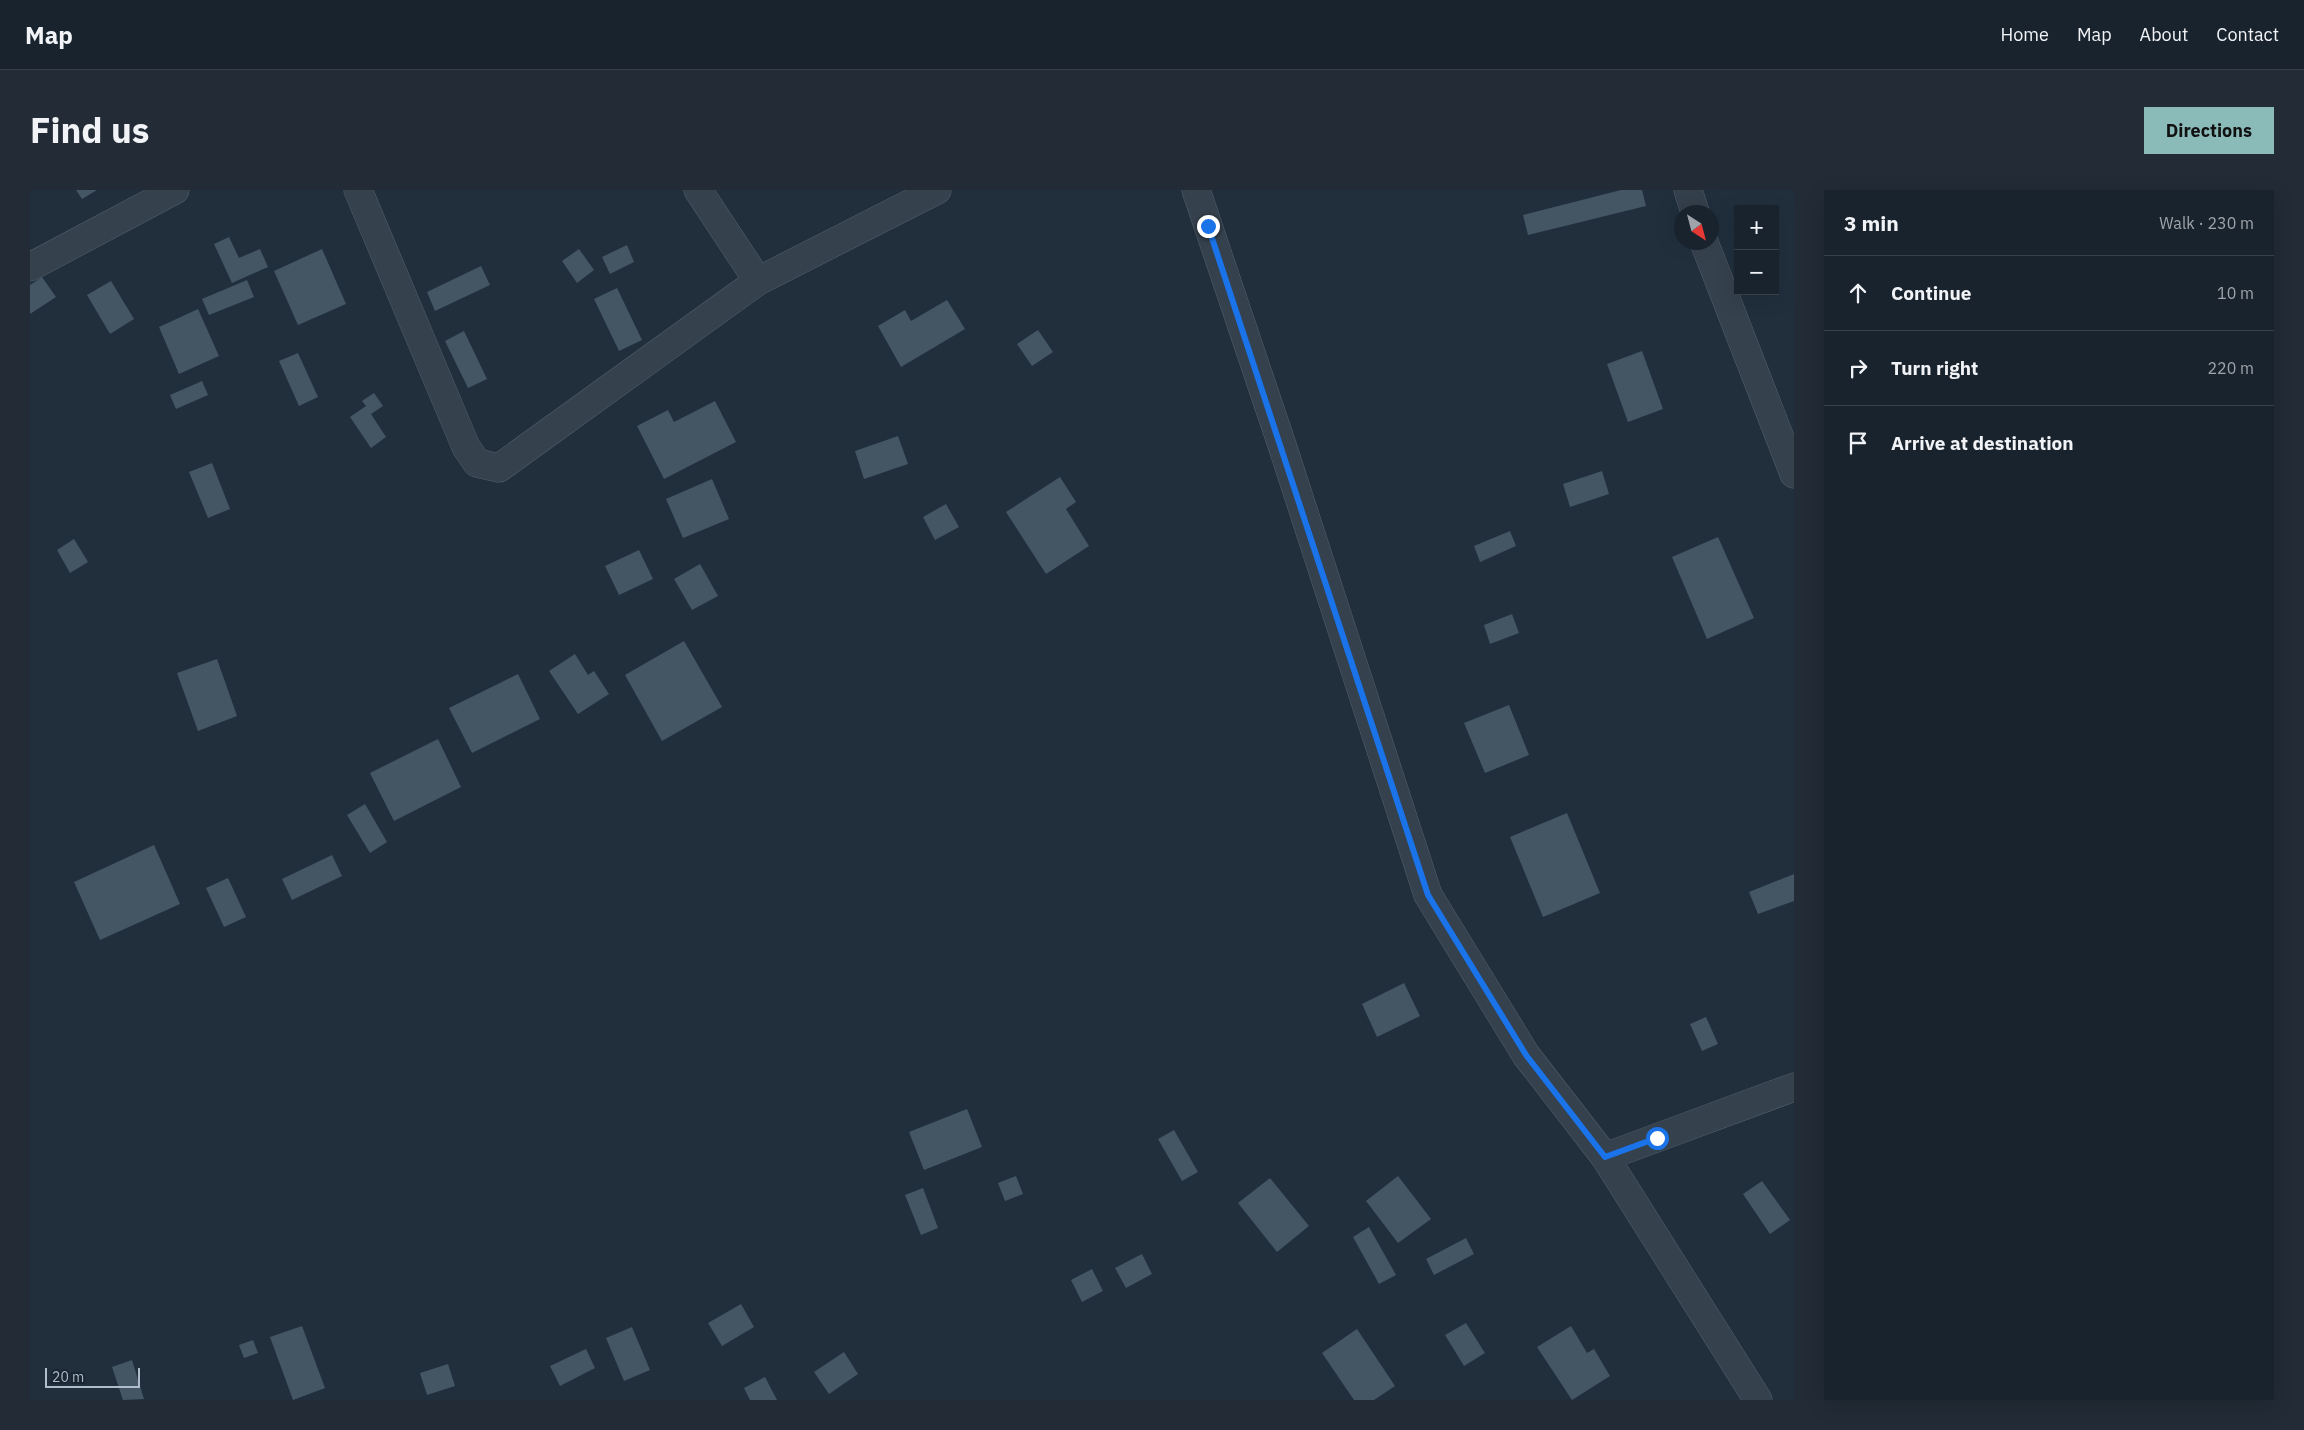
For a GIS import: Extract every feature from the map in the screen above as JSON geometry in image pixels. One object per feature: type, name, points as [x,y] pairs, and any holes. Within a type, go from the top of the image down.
[{"type":"street","points":[[30,266],[175,190]]},
{"type":"street","points":[[358,190],[466,447],[477,463],[499,468],[758,281],[937,190]]},
{"type":"street","points":[[698,190],[758,281]]},
{"type":"street","points":[[1196,190],[1281,442],[1428,895],[1526,1055],[1605,1157],[1758,1400]]},
{"type":"street","points":[[1688,190],[1693,205]]},
{"type":"street","points":[[1707,250],[1794,474]]},
{"type":"street","points":[[1605,1157],[1794,1087]]},
{"type":"building","points":[[76,190],[97,190],[82,199]]},
{"type":"building","points":[[1621,190],[1642,190],[1646,206],[1528,235],[1523,215]]},
{"type":"building","points":[[229,237],[239,258],[260,249],[268,267],[232,283],[214,244]]},
{"type":"building","points":[[627,245],[634,262],[610,274],[602,257]]},
{"type":"building","points":[[322,249],[346,304],[298,325],[274,271]]},
{"type":"building","points":[[579,249],[594,270],[577,283],[562,261]]},
{"type":"building","points":[[481,266],[490,285],[435,311],[427,292]]},
{"type":"building","points":[[42,277],[56,297],[30,314],[30,285]]},
{"type":"building","points":[[247,280],[254,297],[209,315],[202,299]]},
{"type":"building","points":[[111,281],[134,319],[110,334],[87,295]]},
{"type":"building","points":[[617,288],[642,340],[619,351],[594,299]]},
{"type":"building","points":[[947,300],[965,329],[901,367],[878,326],[905,310],[911,321]]},
{"type":"building","points":[[198,309],[219,356],[179,374],[159,327]]},
{"type":"building","points":[[1038,330],[1053,352],[1032,366],[1017,344]]},
{"type":"building","points":[[464,331],[487,379],[468,388],[445,341]]},
{"type":"building","points":[[1642,351],[1663,409],[1628,422],[1607,364]]},
{"type":"building","points":[[298,353],[318,397],[299,406],[279,361]]},
{"type":"building","points":[[202,381],[208,395],[176,409],[170,395]]},
{"type":"building","points":[[374,393],[383,406],[371,414],[386,437],[371,448],[350,417],[366,406],[362,401]]},
{"type":"building","points":[[715,401],[736,442],[664,479],[637,426],[668,410],[674,422]]},
{"type":"building","points":[[898,436],[908,464],[864,479],[855,451]]},
{"type":"building","points":[[212,463],[230,509],[208,518],[189,472]]},
{"type":"building","points":[[1602,471],[1609,494],[1570,507],[1563,484]]},
{"type":"building","points":[[1060,477],[1076,502],[1066,509],[1089,546],[1046,574],[1006,512]]},
{"type":"building","points":[[712,479],[729,519],[683,538],[666,499]]},
{"type":"building","points":[[946,504],[959,527],[935,540],[923,517]]},
{"type":"building","points":[[1510,531],[1516,546],[1480,562],[1474,546]]},
{"type":"building","points":[[1718,537],[1754,618],[1707,639],[1672,557]]},
{"type":"building","points":[[74,539],[88,562],[70,573],[57,550]]},
{"type":"building","points":[[639,550],[653,579],[619,595],[605,566]]},
{"type":"building","points":[[700,564],[718,596],[692,610],[674,579]]},
{"type":"building","points":[[1512,614],[1519,633],[1490,644],[1484,625]]},
{"type":"building","points":[[684,641],[722,707],[662,741],[625,675]]},
{"type":"building","points":[[575,654],[588,675],[594,671],[609,694],[578,714],[549,671]]},
{"type":"building","points":[[217,659],[237,716],[198,731],[177,673]]},
{"type":"building","points":[[518,674],[540,719],[472,753],[449,708]]},
{"type":"building","points":[[1509,705],[1529,755],[1485,773],[1464,723]]},
{"type":"building","points":[[438,739],[461,787],[394,821],[370,773]]},
{"type":"building","points":[[365,804],[387,842],[370,853],[347,815]]},
{"type":"building","points":[[1567,813],[1600,893],[1543,917],[1510,837]]},
{"type":"building","points":[[154,845],[180,904],[100,940],[74,882]]},
{"type":"building","points":[[332,855],[342,876],[292,900],[282,879]]},
{"type":"building","points":[[1794,874],[1794,901],[1758,914],[1749,892]]},
{"type":"building","points":[[228,878],[246,917],[224,927],[206,888]]},
{"type":"building","points":[[1404,983],[1420,1016],[1377,1037],[1362,1004]]},
{"type":"building","points":[[1706,1017],[1718,1044],[1702,1051],[1690,1024]]},
{"type":"building","points":[[967,1109],[982,1147],[924,1170],[909,1132]]},
{"type":"building","points":[[1174,1130],[1198,1172],[1182,1181],[1158,1139]]},
{"type":"building","points":[[1016,1176],[1023,1194],[1005,1201],[998,1183]]},
{"type":"building","points":[[1398,1176],[1431,1219],[1398,1243],[1366,1201]]},
{"type":"building","points":[[1270,1178],[1309,1226],[1277,1252],[1238,1203]]},
{"type":"building","points":[[1762,1181],[1790,1220],[1770,1234],[1743,1194]]},
{"type":"building","points":[[923,1188],[938,1228],[921,1235],[905,1195]]},
{"type":"building","points":[[1369,1227],[1396,1275],[1379,1284],[1353,1237]]},
{"type":"building","points":[[1466,1238],[1474,1254],[1434,1275],[1426,1259]]},
{"type":"building","points":[[1142,1254],[1152,1274],[1126,1288],[1115,1268]]},
{"type":"building","points":[[1092,1269],[1103,1291],[1082,1302],[1071,1280]]},
{"type":"building","points":[[741,1304],[754,1327],[722,1346],[708,1323]]},
{"type":"building","points":[[1466,1323],[1485,1353],[1464,1366],[1445,1335]]},
{"type":"building","points":[[302,1326],[325,1388],[293,1400],[270,1337]]},
{"type":"building","points":[[1571,1326],[1587,1353],[1594,1349],[1610,1376],[1572,1400],[1537,1347]]},
{"type":"building","points":[[632,1327],[650,1370],[624,1381],[606,1338]]},
{"type":"building","points":[[1357,1329],[1395,1386],[1374,1400],[1354,1400],[1322,1353]]},
{"type":"building","points":[[253,1340],[258,1353],[244,1358],[239,1345]]},
{"type":"building","points":[[586,1349],[595,1368],[560,1386],[550,1366]]},
{"type":"building","points":[[844,1352],[858,1374],[829,1394],[814,1372]]},
{"type":"building","points":[[132,1360],[144,1399],[123,1400],[112,1367]]},
{"type":"building","points":[[448,1364],[455,1386],[427,1395],[420,1373]]},
{"type":"building","points":[[765,1377],[777,1400],[750,1400],[744,1388]]},
{"type":"route","points":[[1208,226],[1281,442],[1428,895],[1526,1055],[1605,1157],[1657,1138]]}]
